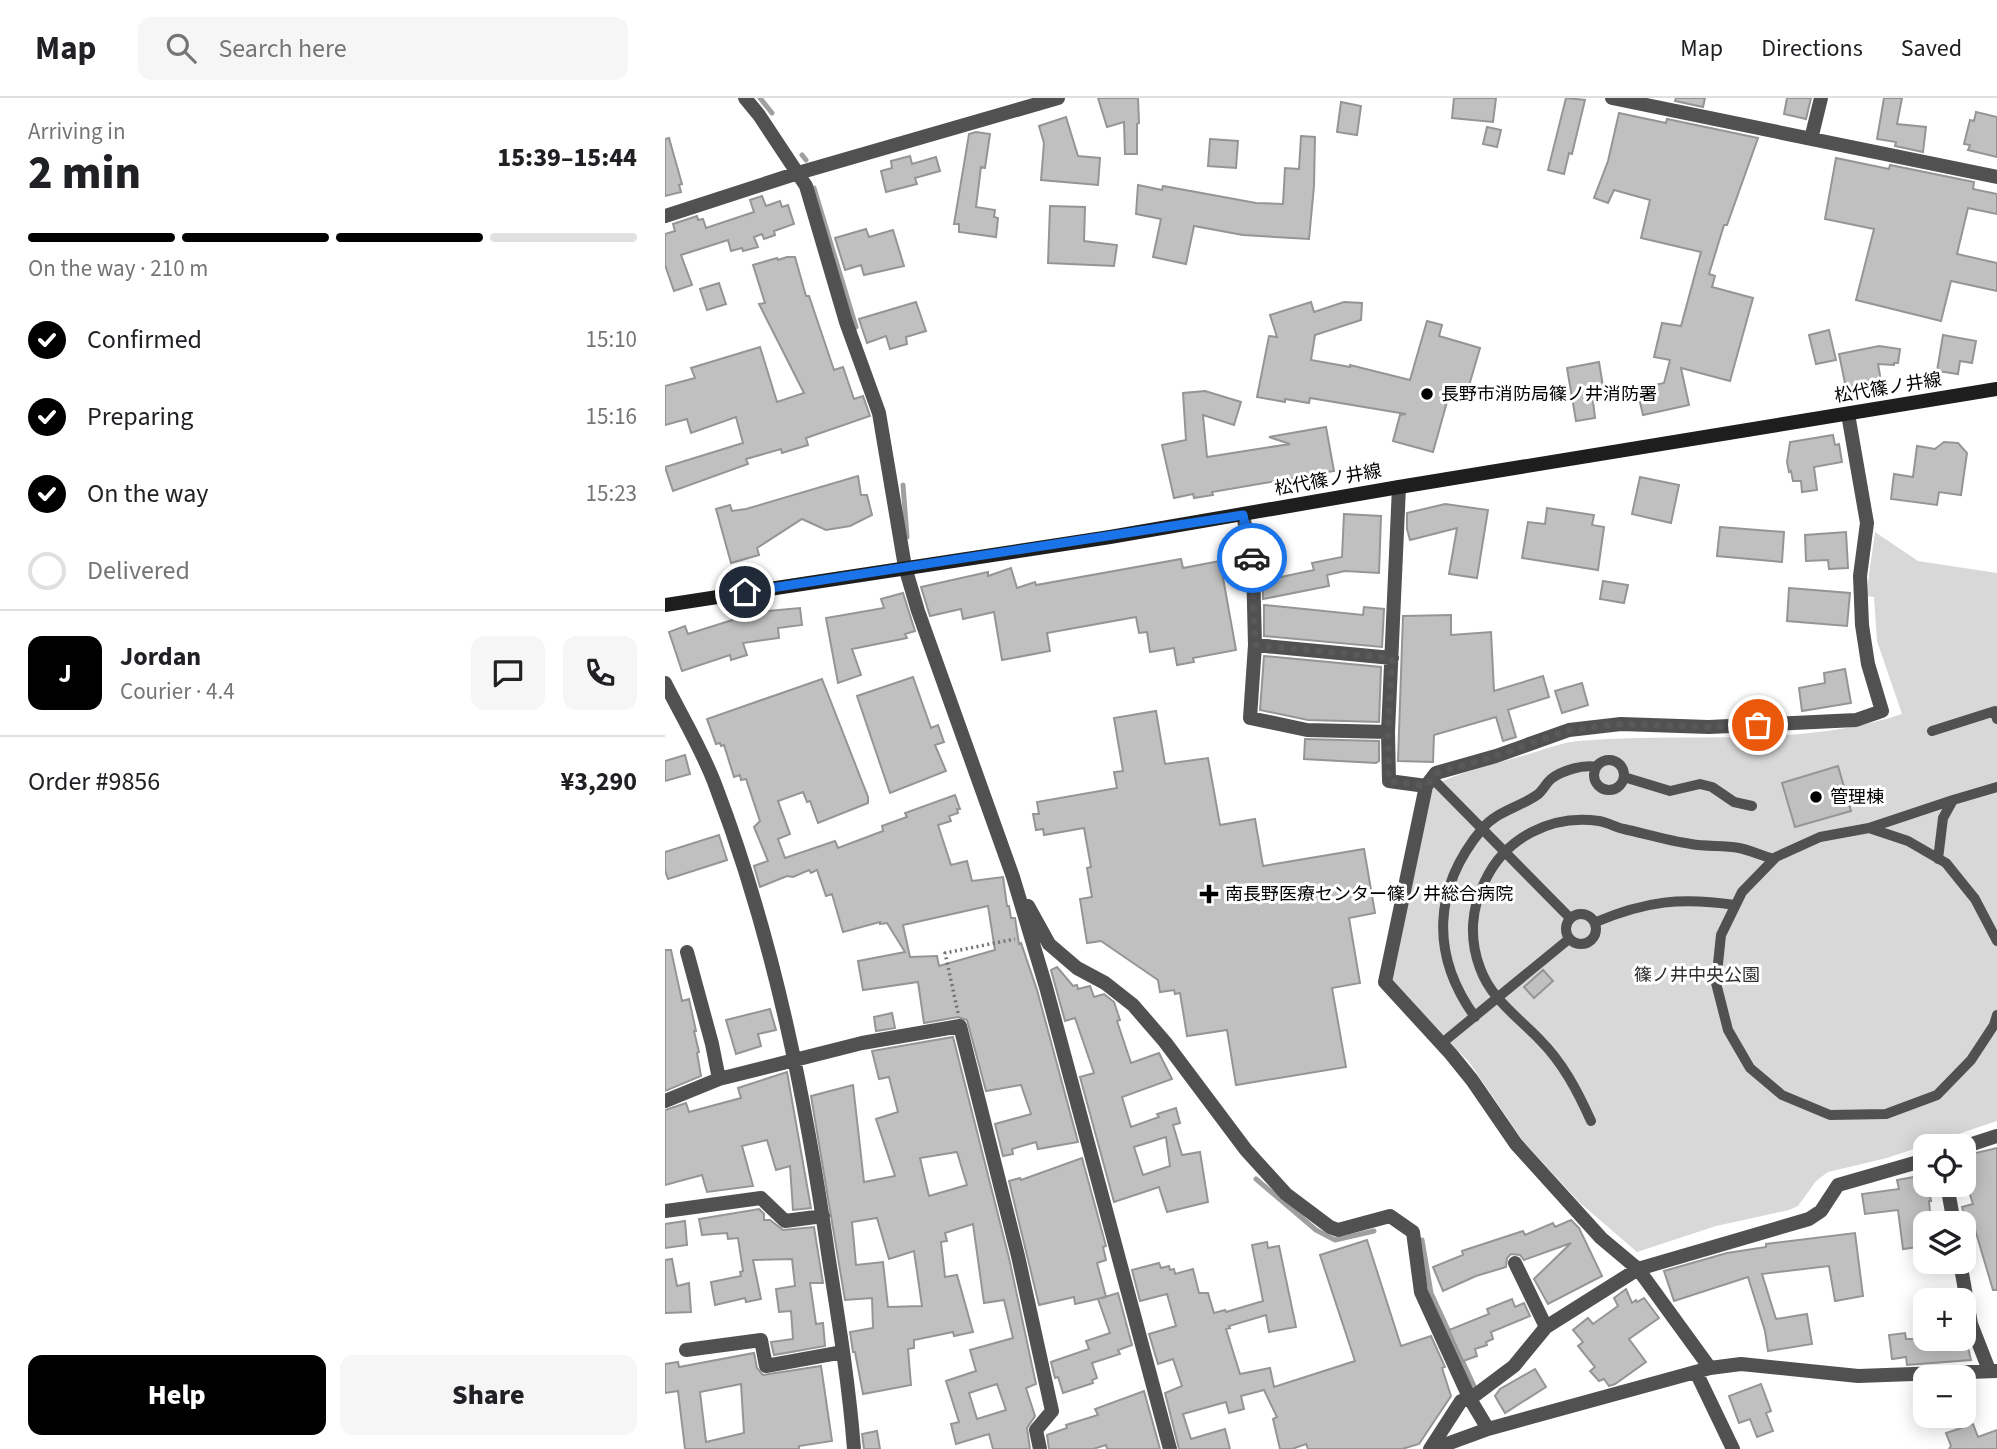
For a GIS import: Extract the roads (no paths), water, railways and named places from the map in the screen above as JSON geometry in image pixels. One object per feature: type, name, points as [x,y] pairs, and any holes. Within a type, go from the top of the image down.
[{"type":"main road","name":"松代篠ノ井線","points":[[665,605],[1110,537],[1997,389]]},
{"type":"street","points":[[745,98],[759,114],[806,186],[846,322],[879,413],[905,567],[1031,935],[1170,1449]]},
{"type":"street","points":[[665,216],[798,173],[1058,98]]},
{"type":"street","points":[[1612,98],[1997,177]]},
{"type":"street","points":[[1811,139],[1821,98]]},
{"type":"street","points":[[1733,1449],[1703,1370],[1639,1269],[1601,1238],[1516,1144],[1447,1048],[1385,982],[1429,782],[1436,773],[1496,756],[1569,730],[1621,724],[1709,727],[1856,720],[1882,711],[1868,664],[1862,625],[1860,576],[1867,523],[1848,414]]},
{"type":"street","points":[[1399,487],[1388,732],[1389,781],[1429,782],[1482,828],[1570,918]]},
{"type":"street","points":[[1243,515],[1253,565],[1255,645],[1250,718],[1307,730],[1388,732]]},
{"type":"street","points":[[1255,645],[1392,658]]},
{"type":"street","points":[[665,683],[716,785],[752,894],[794,1061],[823,1216],[850,1393],[854,1449]]},
{"type":"street","points":[[1932,731],[1995,711],[1997,719]]},
{"type":"street","points":[[1604,760],[1618,763],[1623,769],[1624,777],[1620,785],[1613,790],[1604,790],[1597,785],[1593,774],[1596,767],[1604,760]]},
{"type":"street","points":[[1475,1017],[1463,1001],[1446,957],[1442,934],[1443,908],[1457,870],[1482,828],[1500,813],[1540,793],[1550,780],[1567,770],[1596,767]]},
{"type":"street","points":[[1624,777],[1670,791],[1700,784],[1712,787],[1734,802],[1752,806]]},
{"type":"street","points":[[1997,787],[1869,828],[1820,837],[1774,859],[1742,892],[1735,905],[1721,935],[1716,983],[1728,1030],[1750,1068],[1782,1096],[1831,1115],[1886,1114],[1937,1095],[1991,1039],[1997,1015]]},
{"type":"street","points":[[1938,859],[1943,818],[1953,800]]},
{"type":"street","points":[[1591,1121],[1580,1095],[1561,1066],[1542,1041],[1497,999],[1480,969],[1472,937],[1479,893],[1486,878],[1506,852],[1529,832],[1553,823],[1578,820],[1599,821],[1691,844],[1739,848],[1774,859]]},
{"type":"street","points":[[1869,828],[1907,841],[1946,863],[1975,899],[1997,941]]},
{"type":"street","points":[[1013,877],[1049,943],[1077,968],[1105,983],[1133,1005],[1172,1051],[1246,1150],[1286,1194],[1338,1230],[1390,1216],[1413,1232],[1421,1292],[1470,1399],[1488,1429]]},
{"type":"street","points":[[1596,922],[1650,904],[1681,900],[1735,905]]},
{"type":"street","points":[[1584,913],[1596,922],[1597,931],[1593,939],[1585,944],[1577,944],[1569,939],[1566,928],[1570,918],[1584,913]]},
{"type":"street","points":[[1447,1039],[1569,939]]},
{"type":"street","points":[[687,952],[719,1079]]},
{"type":"street","points":[[665,1101],[719,1079],[862,1043],[960,1026],[1018,1256],[1052,1411],[1036,1430],[1040,1449]]},
{"type":"street","points":[[1976,1143],[1997,1136]]},
{"type":"street","points":[[1431,1449],[1461,1401],[1470,1399],[1514,1366],[1546,1327],[1639,1269],[1809,1219],[1821,1210],[1838,1185],[1913,1163]]},
{"type":"street","points":[[665,1211],[761,1198],[785,1222],[823,1216]]},
{"type":"street","points":[[1515,1263],[1546,1327]]},
{"type":"street","points":[[1431,1449],[1488,1429],[1703,1370],[1741,1364],[1859,1376],[1993,1370],[1971,1324],[1962,1274]]},
{"type":"street","points":[[686,1350],[761,1340],[766,1366],[843,1352]]},
{"type":"waterway","points":[[760,98],[772,113]]},
{"type":"waterway","points":[[802,155],[806,160]]},
{"type":"waterway","points":[[814,188],[856,327]]},
{"type":"waterway","points":[[903,485],[907,537]]},
{"type":"waterway","points":[[1256,1179],[1316,1230],[1335,1240],[1374,1231]]},
{"type":"waterway","points":[[1422,1240],[1431,1293],[1474,1386]]},
{"type":"place","name":"長野市消防局篠ノ井消防署","points":[[1427,394]]},
{"type":"place","name":"管理棟","points":[[1816,797]]},
{"type":"place","name":"南長野医療センター篠ノ井総合病院","points":[[1209,894]]},
{"type":"park label","name":"篠ノ井中央公園","points":[[1697,975]]}]
